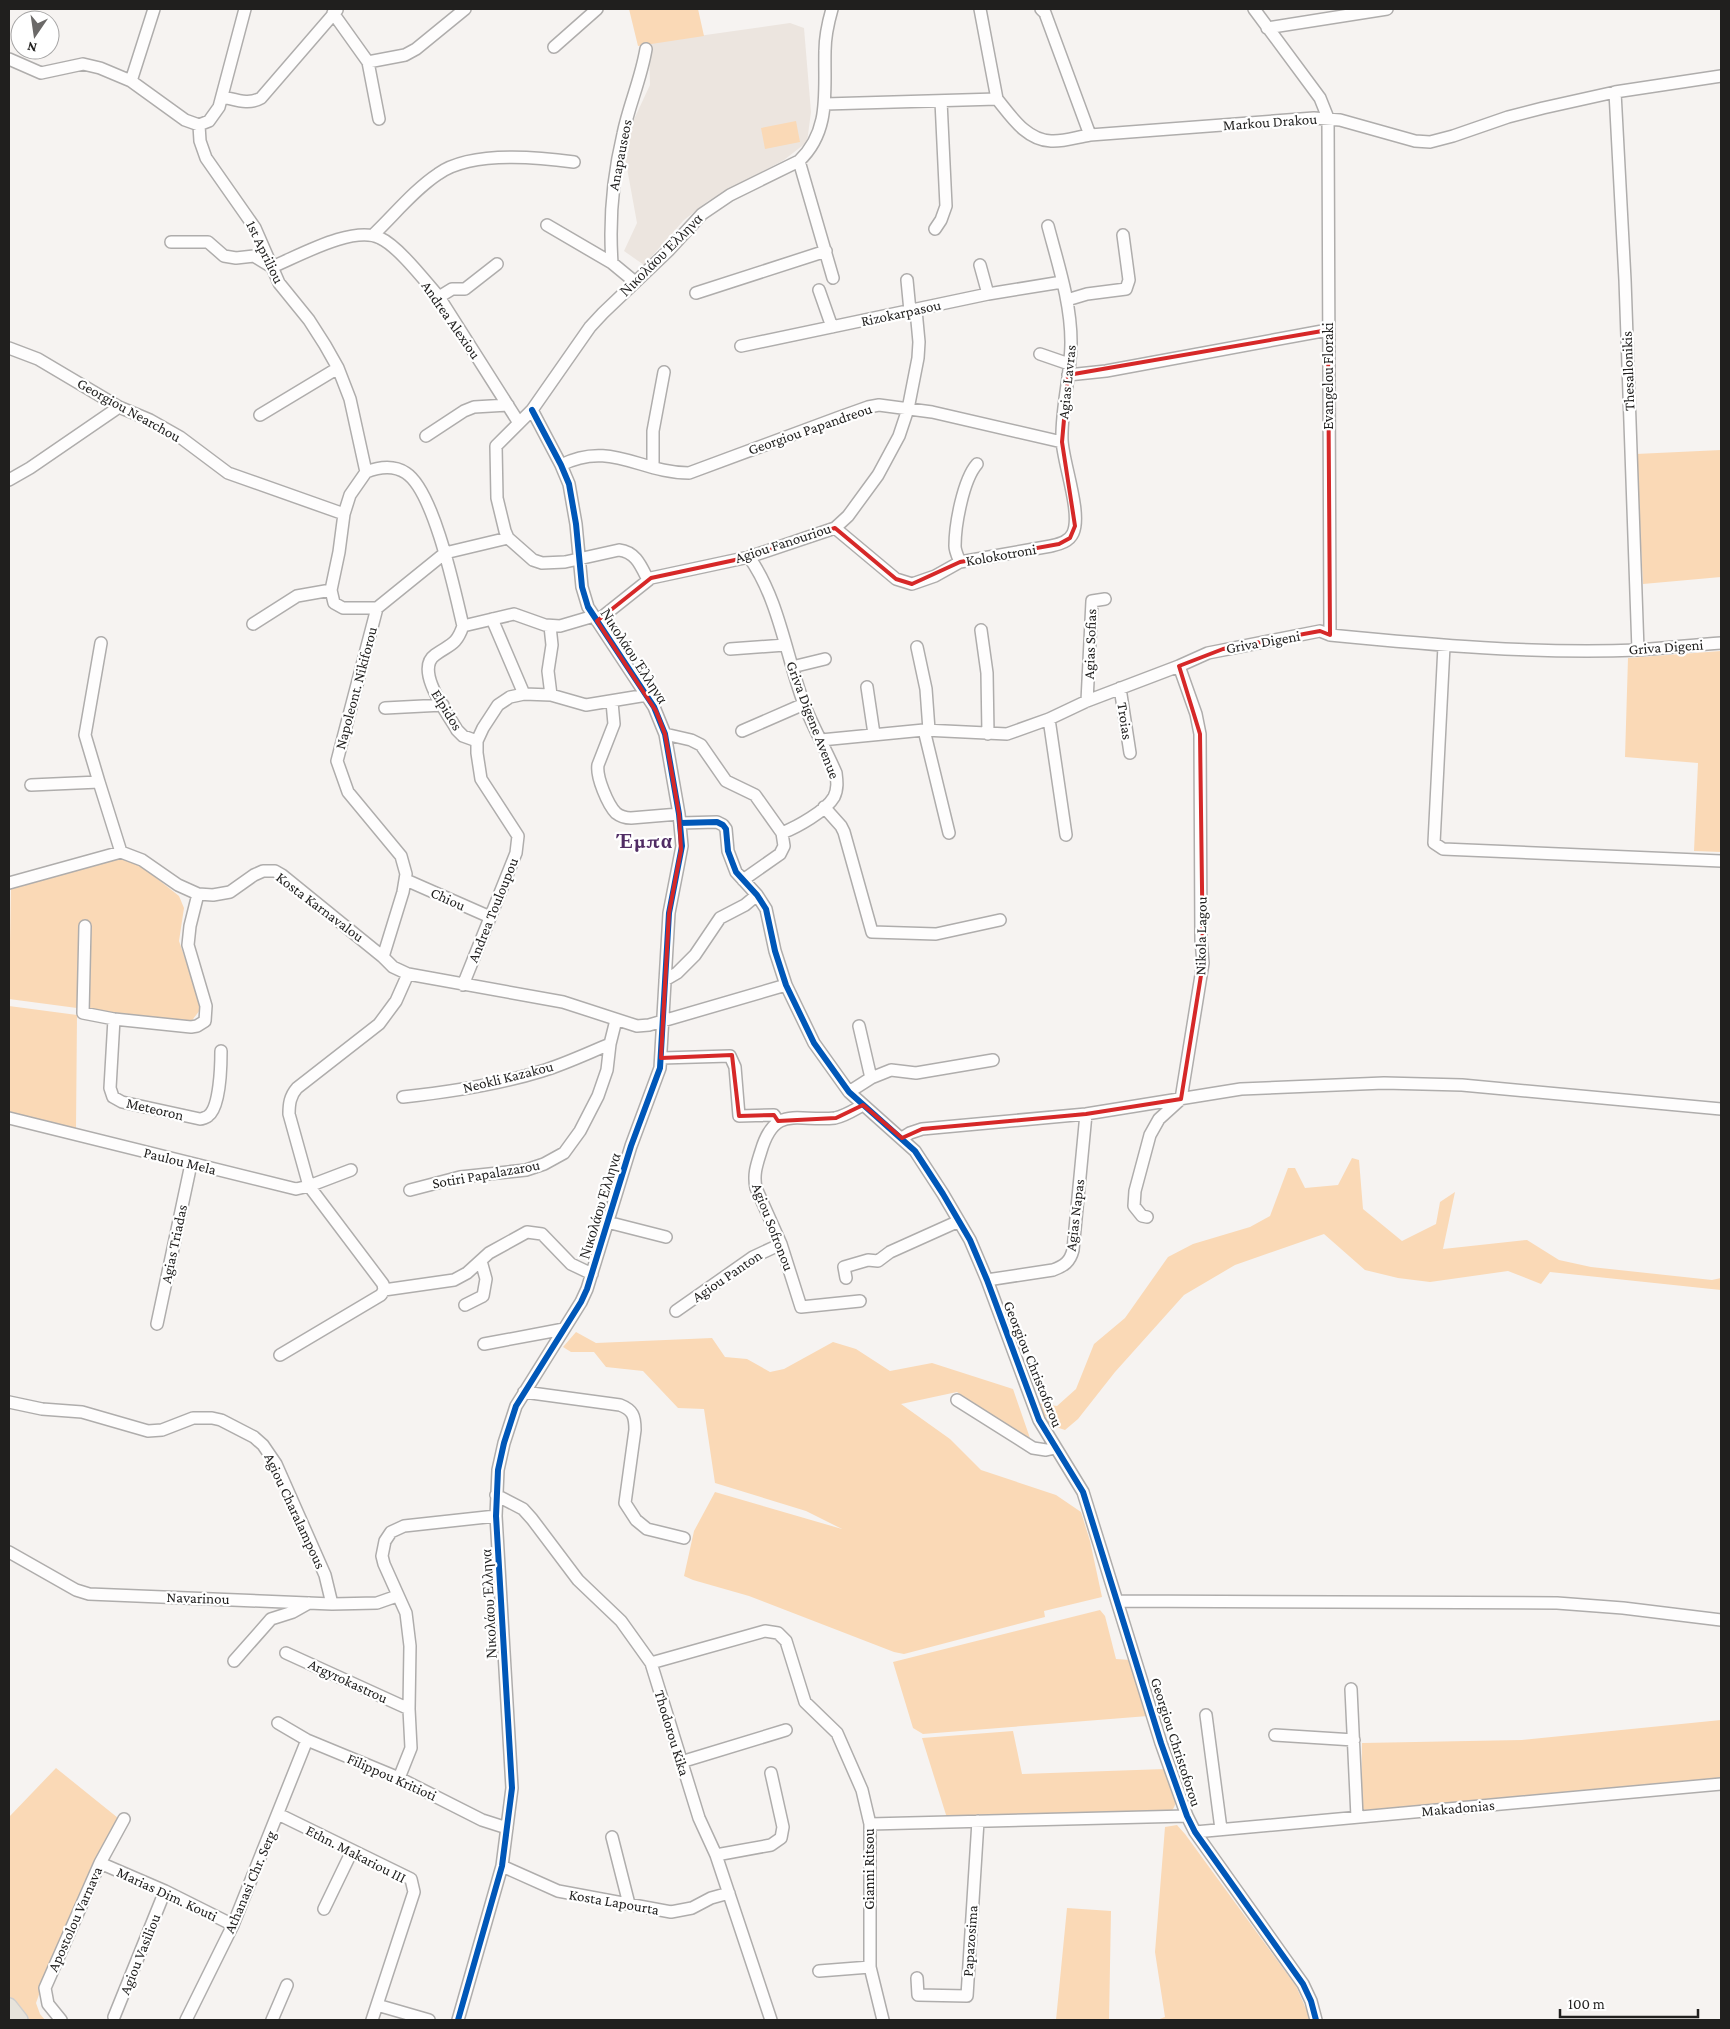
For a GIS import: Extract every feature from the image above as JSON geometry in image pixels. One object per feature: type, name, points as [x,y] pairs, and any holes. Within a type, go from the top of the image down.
[{"type":"main road","points":[[9,2006],[20,2020]]},
{"type":"street","points":[[131,81],[154,9]]},
{"type":"street","points":[[9,59],[41,73],[83,64],[100,68],[131,81],[184,120],[199,125],[209,121],[223,97],[245,9]]},
{"type":"street","points":[[368,62],[406,55],[465,9]]},
{"type":"street","points":[[554,47],[597,9]]},
{"type":"street","name":"Νικολάου Έλληνα","points":[[458,2020],[502,1866],[512,1788],[496,1516],[498,1470],[516,1406],[581,1302],[592,1274],[631,1146],[657,1079],[661,1058],[669,913],[682,850],[680,818],[665,734],[647,695],[595,618],[584,597],[569,484],[532,410],[590,327],[614,300],[635,282],[713,205],[799,162],[807,154],[818,138],[825,104],[825,39],[832,9]]},
{"type":"street","points":[[825,104],[997,99],[980,9]]},
{"type":"street","points":[[1041,9],[1045,13],[1090,135]]},
{"type":"street","points":[[1254,9],[1266,28],[1320,98],[1328,118]]},
{"type":"street","points":[[1266,28],[1387,9]]},
{"type":"street","points":[[223,97],[246,102],[261,98],[335,11],[368,62],[379,119]]},
{"type":"street","name":"Anapauseos","points":[[612,263],[614,185],[622,136],[643,67],[646,50]]},
{"type":"street","name":"Markou Drakou","points":[[997,99],[1021,127],[1036,138],[1053,141],[1090,135],[1302,118],[1328,118],[1415,141],[1430,142],[1448,138],[1508,117],[1616,92],[1721,76]]},
{"type":"street","name":"Thesallonikis","points":[[1616,92],[1625,280],[1638,650]]},
{"type":"street","points":[[935,229],[941,220],[946,206],[941,101]]},
{"type":"street","name":"Evangelou Floraki","points":[[1328,118],[1330,635]]},
{"type":"street","name":"1st Apriliou","points":[[199,125],[200,141],[206,158],[255,228],[278,283],[326,344],[338,368],[350,399],[366,472]]},
{"type":"street","points":[[171,242],[208,242],[224,256],[236,258],[254,256],[272,267],[348,235],[360,233],[373,235],[426,184],[452,166],[478,161],[536,157],[574,162]]},
{"type":"street","points":[[799,162],[833,278]]},
{"type":"street","points":[[547,225],[612,263],[635,282]]},
{"type":"street","name":"Agias Lavras","points":[[1048,226],[1067,300],[1071,325],[1069,369],[1062,420],[1062,442],[1075,519],[1073,533],[1070,538]]},
{"type":"street","points":[[1067,300],[1087,294],[1126,288],[1129,280],[1123,234]]},
{"type":"street","name":"Andrea Alexiou","points":[[373,235],[385,240],[397,250],[438,297],[519,423]]},
{"type":"street","points":[[696,292],[826,252]]},
{"type":"street","points":[[438,297],[452,289],[465,289],[497,264]]},
{"type":"street","points":[[980,265],[988,294]]},
{"type":"street","name":"Agiou Fanouriou","points":[[595,618],[648,580],[659,575],[749,557],[836,528],[857,504],[885,463],[899,436],[908,409],[918,358],[919,342],[907,280]]},
{"type":"street","name":"Rizokarpasou","points":[[741,346],[988,294],[1062,282]]},
{"type":"street","points":[[819,290],[832,327]]},
{"type":"street","points":[[1040,354],[1069,369],[1106,370],[1328,330]]},
{"type":"street","name":"Georgiou Nearchou","points":[[9,348],[38,359],[119,407],[150,420],[180,437],[228,473],[344,514]]},
{"type":"street","points":[[260,415],[338,368]]},
{"type":"street","points":[[653,467],[653,430],[664,372]]},
{"type":"street","points":[[426,436],[464,411],[474,407],[508,405]]},
{"type":"street","name":"Georgiou Papandreou","points":[[561,465],[576,457],[608,455],[668,471],[689,472],[868,407],[879,405],[932,412],[1062,442]]},
{"type":"street","points":[[9,480],[30,468],[119,407]]},
{"type":"street","points":[[532,410],[498,442],[495,450],[497,498],[508,538],[538,562],[579,560],[619,550],[626,551],[637,560],[648,580]]},
{"type":"street","points":[[960,562],[955,548],[962,503],[969,475],[977,464]]},
{"type":"street","points":[[377,608],[343,608],[334,603],[331,590],[344,514],[350,495],[366,472],[391,468],[410,476],[432,514],[445,552],[463,626],[514,614],[550,626],[560,626],[595,618]]},
{"type":"street","name":"Kolokotroni","points":[[836,528],[896,579],[912,584],[923,582],[960,562],[1051,546],[1070,538]]},
{"type":"street","name":"Napoleont. Nikiforou","points":[[383,957],[406,880],[401,856],[348,792],[337,761],[377,608],[445,552],[508,538]]},
{"type":"street","name":"Griva Digene Avenue","points":[[749,557],[756,567],[770,597],[804,704],[836,773],[837,780],[835,796],[824,807],[797,827],[782,833]]},
{"type":"street","points":[[253,624],[298,596],[331,590]]},
{"type":"street","name":"Agias Sofias","points":[[1087,701],[1092,601],[1105,599]]},
{"type":"street","points":[[492,619],[524,694]]},
{"type":"street","name":"Elpidos","points":[[463,626],[458,639],[453,645],[435,655],[430,661],[428,674],[429,681],[460,734],[477,741]]},
{"type":"street","points":[[550,626],[552,646],[548,671],[551,695]]},
{"type":"street","points":[[981,630],[987,673],[988,734]]},
{"type":"street","name":"Griva Digeni","points":[[821,740],[926,730],[1008,734],[1208,653],[1320,632],[1330,635],[1444,646],[1557,650],[1638,650],[1721,642]]},
{"type":"street","points":[[9,883],[121,852],[85,735],[101,643]]},
{"type":"street","points":[[730,649],[785,646]]},
{"type":"street","points":[[1444,646],[1434,843],[1443,849],[1721,861]]},
{"type":"street","points":[[917,647],[926,689],[926,730],[949,833]]},
{"type":"street","points":[[792,667],[825,659]]},
{"type":"street","name":"Nikola Lagou","points":[[1179,666],[1196,714],[1200,734],[1201,940],[1203,964],[1181,1098]]},
{"type":"street","points":[[867,687],[874,734]]},
{"type":"street","name":"Troias","points":[[1120,688],[1130,753]]},
{"type":"street","points":[[477,741],[482,728],[498,706],[510,697],[524,694],[551,695],[586,706],[647,695]]},
{"type":"street","points":[[612,702],[614,724],[597,771],[600,782],[615,811],[624,818],[680,818]]},
{"type":"street","points":[[742,731],[804,704]]},
{"type":"street","points":[[385,708],[443,705]]},
{"type":"street","points":[[1049,719],[1066,835]]},
{"type":"street","points":[[665,734],[691,740],[701,745],[726,781],[755,795],[782,833],[784,846],[780,854],[743,880]]},
{"type":"street","name":"Andrea Touloupou","points":[[463,985],[516,853],[518,836],[481,779],[477,741]]},
{"type":"street","points":[[31,785],[99,782]]},
{"type":"street","points":[[824,807],[844,832],[872,932],[936,934],[1000,920]]},
{"type":"street","name":"Georgiou Christoforou","points":[[680,818],[716,822],[723,825],[726,829],[728,852],[736,872],[757,895],[766,909],[775,951],[786,985],[814,1043],[849,1092],[915,1151],[960,1221],[987,1280],[1033,1406],[1055,1448],[1083,1492],[1161,1743],[1186,1816],[1195,1832],[1303,1984],[1311,2001],[1316,2020]]},
{"type":"street","name":"Kosta Karnavalou","points":[[121,852],[142,860],[178,885],[198,894],[222,894],[236,889],[258,872],[278,872],[393,967],[408,974],[562,1002],[637,1026],[662,1022],[786,985]]},
{"type":"street","name":"Chiou","points":[[406,880],[490,917]]},
{"type":"street","points":[[85,926],[83,1013],[114,1019],[191,1027],[197,1026],[205,1020],[206,1006],[188,945],[190,926],[198,894]]},
{"type":"street","points":[[665,980],[677,973],[695,955],[720,918],[745,905],[757,895]]},
{"type":"street","points":[[280,1355],[381,1295],[384,1290],[383,1284],[309,1186],[289,1114],[291,1098],[297,1088],[379,1024],[396,1001],[408,974]]},
{"type":"street","name":"Meteoron","points":[[114,1019],[110,1088],[113,1097],[122,1102],[200,1119],[207,1117],[212,1112],[219,1080],[221,1051]]},
{"type":"street","name":"Sotiri Papalazarou","points":[[410,1190],[460,1177],[526,1170],[544,1164],[564,1153],[580,1131],[598,1096],[607,1070],[610,1044],[616,1020]]},
{"type":"street","points":[[859,1026],[871,1078]]},
{"type":"street","name":"Neokli Kazakou","points":[[403,1097],[443,1093],[515,1079],[544,1071],[610,1044]]},
{"type":"street","points":[[661,1058],[730,1056],[734,1067],[739,1116],[774,1115],[778,1121],[801,1118],[836,1118],[863,1105]]},
{"type":"street","points":[[849,1092],[871,1078],[891,1070],[923,1072],[993,1060]]},
{"type":"street","points":[[902,1138],[915,1131],[929,1128],[1086,1114],[1241,1090],[1384,1083],[1462,1085],[1721,1109]]},
{"type":"street","points":[[1147,1217],[1142,1216],[1134,1206],[1135,1191],[1150,1135],[1159,1119],[1181,1098]]},
{"type":"street","name":"Agias Napas","points":[[987,1280],[1053,1270],[1062,1267],[1071,1258],[1086,1114]]},
{"type":"street","name":"Paulou Mela","points":[[9,1118],[288,1187],[303,1188],[351,1170]]},
{"type":"street","name":"Agiou Sofronou","points":[[778,1121],[765,1138],[754,1172],[754,1180],[781,1244],[801,1306],[860,1301]]},
{"type":"street","name":"Agias Triadas","points":[[157,1324],[191,1164]]},
{"type":"street","points":[[846,1278],[844,1268],[868,1260],[878,1261],[890,1252],[960,1221]]},
{"type":"street","points":[[607,1222],[666,1237]]},
{"type":"street","points":[[384,1290],[454,1280],[468,1273],[489,1253],[527,1232],[542,1234],[571,1264],[592,1274]]},
{"type":"street","name":"Agiou Panton","points":[[676,1311],[753,1257],[781,1244]]},
{"type":"street","points":[[465,1305],[483,1296],[486,1279],[481,1261]]},
{"type":"street","points":[[484,1344],[564,1329]]},
{"type":"street","points":[[524,1392],[620,1405],[632,1412],[635,1420],[635,1430],[625,1503],[636,1520],[647,1529],[684,1538]]},
{"type":"street","points":[[957,1400],[1033,1448],[1046,1450],[1055,1448]]},
{"type":"street","name":"Agiou Charalampous","points":[[9,1402],[42,1409],[88,1413],[148,1431],[162,1430],[193,1418],[212,1418],[221,1420],[254,1437],[263,1445],[276,1464],[325,1575],[332,1604]]},
{"type":"street","name":"Thodorou Kika","points":[[496,1495],[523,1509],[578,1580],[621,1621],[651,1663],[699,1818],[716,1855],[771,2020]]},
{"type":"street","points":[[399,1778],[411,1748],[409,1630],[406,1614],[382,1556],[385,1540],[391,1532],[404,1526],[496,1516]]},
{"type":"street","name":"Navarinou","points":[[9,1552],[76,1590],[89,1594],[332,1604],[377,1603],[397,1596]]},
{"type":"street","points":[[270,1601],[271,1619]]},
{"type":"street","points":[[1117,1601],[1557,1603],[1623,1608],[1721,1620]]},
{"type":"street","points":[[234,1661],[271,1619],[293,1612],[309,1603]]},
{"type":"street","name":"Gianni Ritsou","points":[[651,1663],[765,1631],[778,1633],[786,1641],[806,1702],[837,1733],[862,1790],[870,1824],[870,1967],[883,2020]]},
{"type":"street","name":"Argyrokastrou","points":[[286,1653],[409,1709]]},
{"type":"street","points":[[1351,1688],[1356,1817]]},
{"type":"street","points":[[1206,1715],[1221,1829]]},
{"type":"street","name":"Filippou Kritioti","points":[[278,1723],[307,1740],[399,1778],[482,1820],[506,1828]]},
{"type":"street","points":[[682,1762],[786,1730]]},
{"type":"street","points":[[1275,1735],[1354,1740]]},
{"type":"street","name":"Athanasi Chr. Serg","points":[[186,2020],[234,1925],[307,1740]]},
{"type":"street","points":[[716,1855],[770,1845],[781,1838],[783,1827],[771,1773]]},
{"type":"street","name":"Makadonias","points":[[1195,1832],[1721,1784]]},
{"type":"street","name":"Ethn. Makariou III","points":[[278,1814],[411,1879],[414,1892],[372,2020]]},
{"type":"street","points":[[870,1824],[1186,1816]]},
{"type":"street","name":"Apostolou Varnava","points":[[61,2020],[48,2004],[45,1988],[100,1863],[124,1818]]},
{"type":"street","name":"Papazosima","points":[[917,1978],[918,1995],[967,1996],[978,1820]]},
{"type":"street","points":[[612,1836],[629,1904]]},
{"type":"street","points":[[324,1908],[352,1850]]},
{"type":"street","name":"Marias Dim. Kouti","points":[[100,1863],[165,1891],[234,1925]]},
{"type":"street","name":"Kosta Lapourta","points":[[502,1866],[558,1891],[676,1912],[692,1908],[711,1898],[729,1893]]},
{"type":"street","name":"Agiou Vasiliou","points":[[114,2017],[165,1891]]},
{"type":"street","points":[[819,1971],[870,1967]]},
{"type":"street","points":[[272,2020],[287,1985]]},
{"type":"street","points":[[377,2005],[429,2020]]},
{"type":"highlighted area","points":[[1328,330],[1330,635],[1320,631],[1223,649],[1179,666],[1200,734],[1203,963],[1181,1099],[1086,1114],[922,1129],[902,1138],[863,1105],[836,1118],[778,1121],[774,1115],[739,1116],[732,1055],[661,1058],[669,913],[681,850],[679,814],[665,734],[656,711],[597,621],[651,578],[749,557],[835,528],[896,579],[912,584],[960,562],[1059,544],[1070,538],[1075,526],[1062,442],[1068,375]]},
{"type":"shaded area","points":[[629,9],[698,9],[704,36],[638,46]]},
{"type":"shaded area","points":[[790,23],[804,28],[811,112],[807,142],[784,160],[708,201],[684,220],[644,265],[624,251],[637,223],[625,157],[629,130],[650,85],[649,43]]},
{"type":"shaded area","points":[[796,121],[800,142],[765,149],[761,128]]},
{"type":"shaded area","points":[[1721,450],[1721,577],[1643,584],[1636,454]]},
{"type":"shaded area","points":[[1721,651],[1721,852],[1694,851],[1698,763],[1625,757],[1628,658]]},
{"type":"shaded area","points":[[121,856],[135,861],[179,896],[184,908],[179,941],[200,1003],[200,1010],[190,1023],[9,999],[11,887]]},
{"type":"shaded area","points":[[9,1006],[77,1015],[76,1130],[9,1114]]},
{"type":"shaded area","points":[[1352,1158],[1359,1160],[1363,1209],[1402,1241],[1436,1224],[1440,1202],[1455,1192],[1443,1249],[1527,1240],[1559,1260],[1591,1267],[1712,1280],[1721,1278],[1721,1290],[1550,1272],[1541,1284],[1508,1271],[1430,1282],[1398,1278],[1365,1270],[1324,1234],[1235,1265],[1184,1295],[1115,1372],[1078,1419],[1065,1430],[1050,1425],[1038,1403],[1057,1406],[1076,1389],[1094,1344],[1125,1318],[1168,1257],[1193,1244],[1250,1227],[1270,1216],[1288,1168],[1295,1168],[1305,1188],[1338,1185]]},
{"type":"shaded area","points":[[576,1332],[596,1343],[712,1338],[725,1357],[747,1359],[770,1372],[784,1369],[833,1342],[856,1349],[890,1371],[932,1363],[1013,1389],[1031,1441],[957,1392],[901,1404],[950,1439],[981,1470],[1056,1495],[1081,1512],[1090,1541],[1102,1597],[1044,1611],[1045,1617],[904,1654],[894,1652],[749,1596],[684,1576],[694,1531],[715,1492],[842,1529],[806,1511],[715,1483],[704,1409],[678,1408],[643,1371],[606,1367],[594,1352],[571,1352],[563,1347]]},
{"type":"shaded area","points":[[1100,1610],[1105,1616],[1116,1659],[1130,1660],[1148,1716],[923,1734],[913,1728],[893,1662]]},
{"type":"shaded area","points":[[1721,1720],[1721,1780],[1361,1811],[1362,1743],[1522,1740]]},
{"type":"shaded area","points":[[1013,1731],[1022,1774],[1165,1769],[1174,1792],[1174,1808],[1170,1812],[947,1818],[922,1738]]},
{"type":"shaded area","points":[[56,1768],[118,1818],[48,1969],[36,2003],[40,2014],[45,2020],[27,2020],[9,1997],[9,1817]]},
{"type":"shaded area","points":[[1177,1825],[1296,1986],[1311,2020],[1157,2020],[1165,2017],[1155,1952],[1165,1827]]},
{"type":"shaded area","points":[[1067,1908],[1111,1911],[1109,2020],[1056,2020]]},
{"type":"cycle path","points":[[458,2020],[502,1866],[512,1788],[496,1516],[498,1470],[504,1443],[516,1406],[581,1302],[587,1289],[631,1146],[660,1068],[669,913],[682,846],[679,814],[665,734],[654,707],[588,607],[582,587],[576,524],[569,484],[532,410]]},
{"type":"cycle path","points":[[680,823],[717,822],[726,829],[728,851],[736,872],[757,895],[766,909],[775,951],[786,985],[814,1043],[849,1092],[915,1151],[970,1240],[987,1280],[1039,1420],[1083,1492],[1161,1743],[1187,1816],[1195,1832],[1303,1984],[1311,2001],[1316,2020]]},
{"type":"district","name":"Έμπα","points":[[645,841]]}]
